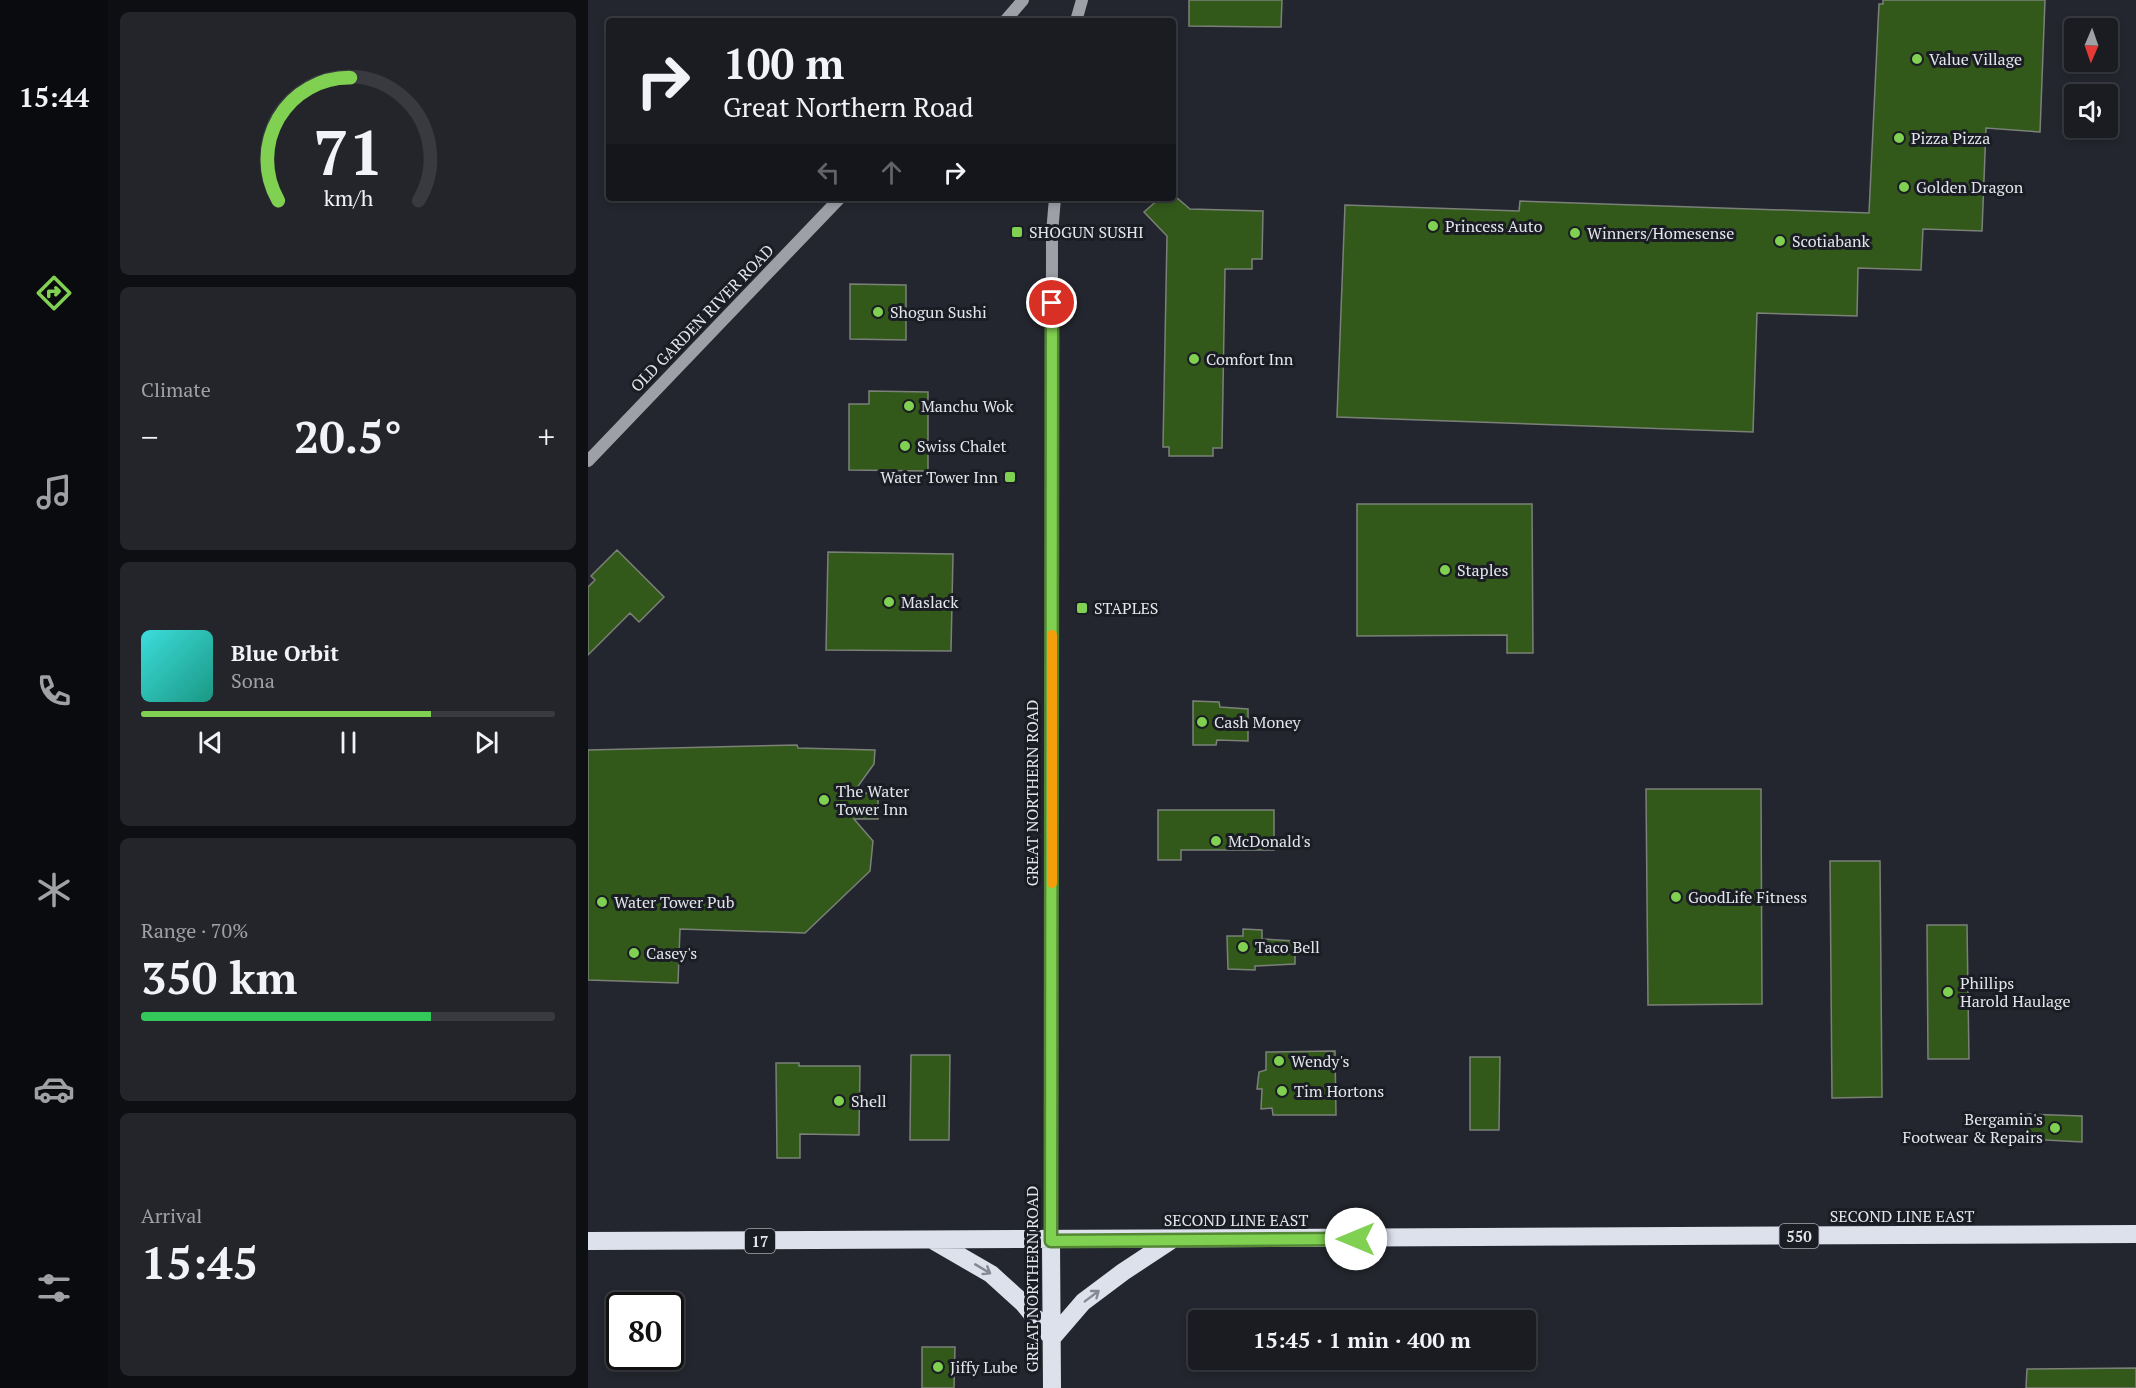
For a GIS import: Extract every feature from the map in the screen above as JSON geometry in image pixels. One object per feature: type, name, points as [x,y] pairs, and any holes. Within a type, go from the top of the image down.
[{"type":"highway","name":"SECOND LINE EAST","points":[[588,1242],[2136,1234]]},
{"type":"highway","points":[[932,1240],[991,1274],[1023,1303],[1052,1338],[1083,1302],[1171,1240]]},
{"type":"highway","name":"GREAT NORTHERN ROAD","points":[[1051,1241],[1052,1388]]},
{"type":"main road","points":[[1008,18],[1023,0]]},
{"type":"main road","points":[[1077,18],[1082,0]]},
{"type":"main road","name":"OLD GARDEN RIVER ROAD","points":[[588,461],[837,201]]},
{"type":"main road","name":"GREAT NORTHERN ROAD","points":[[1051,1241],[1052,268],[1055,201]]},
{"type":"building","points":[[1189,0],[1282,0],[1281,27],[1189,26]]},
{"type":"building","points":[[1883,0],[2045,0],[2040,132],[1986,128],[1982,231],[1923,229],[1921,270],[1858,268],[1857,316],[1757,313],[1753,432],[1337,417],[1345,205],[1519,211],[1520,201],[1869,213],[1879,4],[1883,4]]},
{"type":"building","name":"Comfort Inn","points":[[1176,198],[1190,209],[1263,211],[1262,259],[1252,259],[1252,269],[1225,269],[1222,448],[1213,448],[1213,456],[1169,456],[1169,447],[1163,447],[1167,236],[1144,212],[1157,201],[1176,201]]},
{"type":"building","name":"Shogun Sushi","points":[[850,284],[906,285],[906,340],[850,339]]},
{"type":"building","points":[[869,391],[928,392],[928,471],[849,470],[849,404],[869,404]]},
{"type":"building","name":"Staples","points":[[1357,504],[1532,504],[1533,653],[1507,653],[1507,635],[1357,636]]},
{"type":"building","points":[[617,550],[664,597],[639,622],[630,613],[588,655],[588,587],[595,580],[591,576]]},
{"type":"building","name":"Maslack","points":[[828,552],[953,554],[951,651],[826,650]]},
{"type":"building","points":[[1193,701],[1219,702],[1220,707],[1248,709],[1248,741],[1217,740],[1216,745],[1193,745]]},
{"type":"building","points":[[797,745],[798,748],[875,750],[874,764],[853,793],[878,793],[878,819],[854,819],[873,841],[870,871],[805,933],[680,929],[678,983],[588,980],[588,750]]},
{"type":"building","points":[[1646,789],[1761,789],[1762,1004],[1648,1005]]},
{"type":"building","name":"McDonald's","points":[[1158,810],[1274,810],[1274,850],[1181,850],[1181,860],[1158,860]]},
{"type":"building","points":[[1830,861],[1880,861],[1882,1097],[1832,1098]]},
{"type":"building","name":"Phillips Harold Haulage","points":[[1927,925],[1967,925],[1969,1059],[1928,1059]]},
{"type":"building","points":[[1243,929],[1262,930],[1262,939],[1295,941],[1295,964],[1255,966],[1255,970],[1228,969],[1227,936],[1243,936]]},
{"type":"building","points":[[1335,1051],[1336,1115],[1273,1115],[1272,1108],[1261,1109],[1262,1089],[1257,1089],[1259,1072],[1266,1070],[1266,1052]]},
{"type":"building","name":"Shell","points":[[911,1055],[950,1055],[949,1140],[910,1140]]},
{"type":"building","points":[[1470,1057],[1500,1057],[1499,1130],[1470,1130]]},
{"type":"building","points":[[776,1063],[799,1063],[799,1066],[860,1066],[859,1135],[800,1134],[800,1158],[777,1158]]},
{"type":"building","name":"Bergamin's Footwear & Repairs","points":[[2028,1114],[2082,1116],[2082,1142],[2027,1139]]},
{"type":"building","name":"Jiffy Lube","points":[[922,1347],[955,1347],[954,1388],[922,1388]]},
{"type":"building","points":[[2136,1368],[2136,1388],[2026,1388],[2027,1369]]},
{"type":"slow traffic","points":[[1052,635],[1052,883]]},
{"type":"place","name":"Value Village","points":[[1917,59]]},
{"type":"place","name":"Pizza Pizza","points":[[1899,138]]},
{"type":"place","name":"Golden Dragon","points":[[1904,187]]},
{"type":"place","name":"Princess Auto","points":[[1433,226]]},
{"type":"place","name":"SHOGUN SUSHI","points":[[1017,232]]},
{"type":"place","name":"Winners/Homesense","points":[[1575,233]]},
{"type":"place","name":"Scotiabank","points":[[1780,241]]},
{"type":"place","name":"Shogun Sushi","points":[[878,312]]},
{"type":"place","name":"Comfort Inn","points":[[1194,359]]},
{"type":"place","name":"Manchu Wok","points":[[909,406]]},
{"type":"place","name":"Swiss Chalet","points":[[905,446]]},
{"type":"place","name":"Water Tower Inn","points":[[1010,477]]},
{"type":"place","name":"Staples","points":[[1445,570]]},
{"type":"place","name":"Maslack","points":[[889,602]]},
{"type":"place","name":"STAPLES","points":[[1082,608]]},
{"type":"place","name":"Cash Money","points":[[1202,722]]},
{"type":"place","name":"The Water Tower Inn","points":[[824,800]]},
{"type":"place","name":"McDonald's","points":[[1216,841]]},
{"type":"place","name":"GoodLife Fitness","points":[[1676,897]]},
{"type":"place","name":"Water Tower Pub","points":[[602,902]]},
{"type":"place","name":"Taco Bell","points":[[1243,947]]},
{"type":"place","name":"Casey's","points":[[634,953]]},
{"type":"place","name":"Phillips Harold Haulage","points":[[1948,992]]},
{"type":"place","name":"Wendy's","points":[[1279,1061]]},
{"type":"place","name":"Tim Hortons","points":[[1282,1091]]},
{"type":"place","name":"Shell","points":[[839,1101]]},
{"type":"place","name":"Bergamin's Footwear & Repairs","points":[[2055,1128]]},
{"type":"place","name":"Jiffy Lube","points":[[938,1367]]},
{"type":"route","points":[[1052,303],[1051,1241],[1356,1239]]}]
